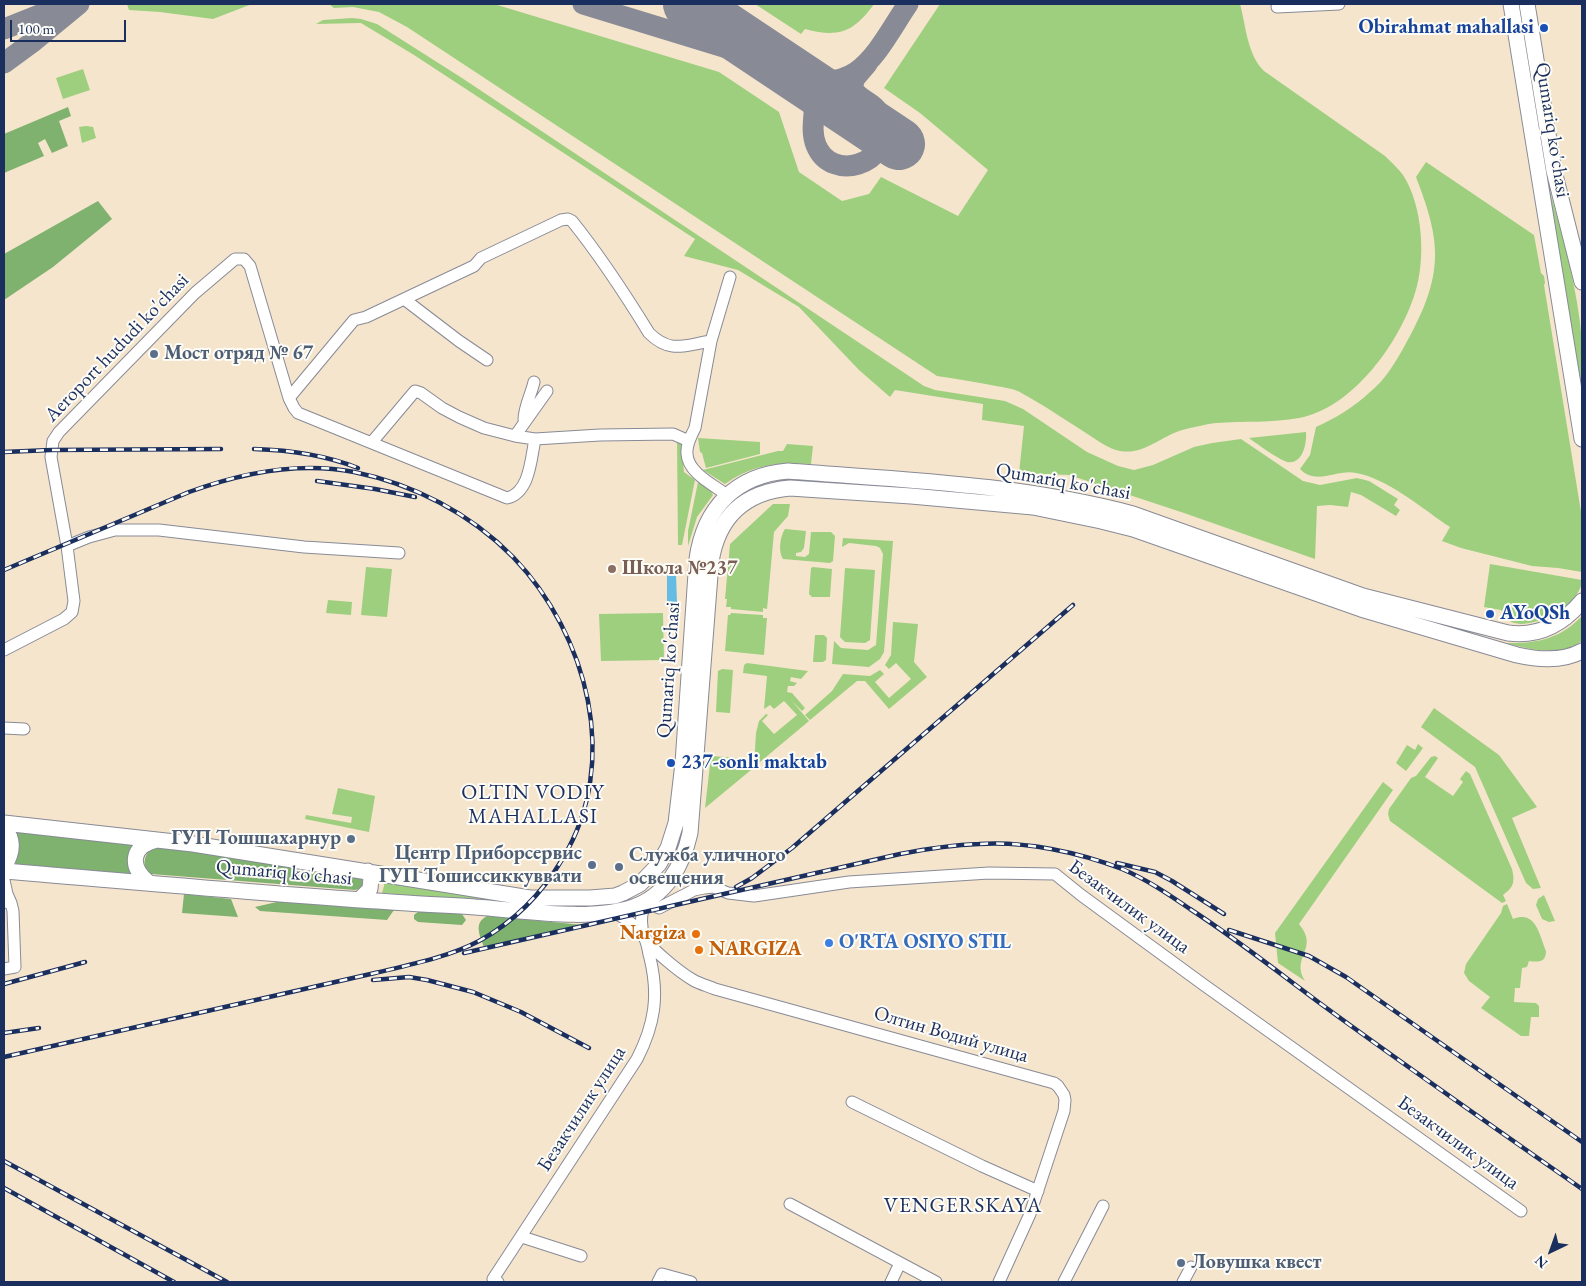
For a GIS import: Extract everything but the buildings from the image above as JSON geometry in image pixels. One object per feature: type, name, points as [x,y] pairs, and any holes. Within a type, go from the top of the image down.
[{"type":"main road","name":"Qumariq ko'chasi","points":[[1512,4],[1582,439]]},
{"type":"main road","name":"Qumariq ko'chasi","points":[[1526,4],[1554,171],[1582,282]]},
{"type":"main road","name":"Qumariq ko'chasi","points":[[4,823],[158,840],[368,871],[504,902],[575,914],[613,912],[633,907],[646,901],[666,885],[678,869],[690,833],[697,653],[697,559],[704,529],[719,504],[739,486],[755,478],[780,472],[788,471],[912,488],[1101,520],[1314,586],[1517,634],[1534,633],[1548,629],[1567,616],[1582,601]]},
{"type":"main road","name":"Qumariq ko'chasi","points":[[4,871],[360,899],[504,902],[530,898],[615,896],[632,889],[640,884],[659,864],[668,848],[676,822],[697,653],[711,562],[714,546],[722,526],[742,503],[769,491],[790,488],[912,488]]},
{"type":"main road","name":"Qumariq ko'chasi","points":[[1314,586],[1373,613],[1524,656],[1536,658],[1568,657],[1582,651]]},
{"type":"main road","points":[[4,828],[11,842],[10,853],[4,867]]},
{"type":"main road","points":[[148,882],[136,868],[136,856],[143,846],[158,840]]},
{"type":"main road","points":[[360,899],[370,889],[371,877],[368,871]]},
{"type":"street","points":[[1276,7],[1339,4]]},
{"type":"street","points":[[289,398],[352,322],[474,266],[481,258],[561,220],[568,219],[572,221],[593,247],[649,333],[656,340],[672,347],[711,341]]},
{"type":"street","name":"Aeroport hududi ko'chasi","points":[[4,650],[64,618],[71,613],[74,601],[67,546],[51,462],[52,444],[56,437],[195,293],[237,258],[246,260],[253,272],[289,398],[298,413],[507,498],[517,494],[523,487],[535,439]]},
{"type":"street","points":[[727,495],[698,474],[688,461],[687,455],[689,441],[695,428],[711,341],[730,277]]},
{"type":"street","points":[[404,299],[487,360]]},
{"type":"street","points":[[524,422],[524,412],[532,395],[534,382]]},
{"type":"street","points":[[372,442],[415,391],[459,417],[484,428],[515,436],[535,439],[600,435],[673,434],[689,441]]},
{"type":"street","points":[[515,436],[547,391]]},
{"type":"street","points":[[67,546],[89,537],[115,530],[159,530],[304,547],[399,554]]},
{"type":"street","points":[[4,728],[24,729]]},
{"type":"street","name":"Безакчилик улица","points":[[646,901],[659,908],[694,890],[714,887],[728,893],[754,896],[849,882],[989,873],[1055,874],[1204,985],[1521,1211]]},
{"type":"street","points":[[4,880],[15,967],[4,969]]},
{"type":"street","points":[[645,938],[642,911],[646,901]]},
{"type":"street","name":"Олтин Водий улица","points":[[613,912],[630,921],[661,955],[693,980],[715,989],[1054,1083],[1058,1086],[1064,1095],[1065,1106],[1030,1214],[999,1282]]},
{"type":"street","name":"Безакчилик улица","points":[[498,1282],[493,1280],[637,1059],[645,1043],[655,1000],[654,974],[645,938]]},
{"type":"street","points":[[654,974],[662,966],[674,965]]},
{"type":"street","points":[[852,1102],[982,1166],[1038,1191]]},
{"type":"street","points":[[790,1204],[936,1282]]},
{"type":"street","points":[[1064,1282],[1103,1206]]},
{"type":"street","points":[[522,1237],[581,1256]]},
{"type":"street","points":[[891,1282],[900,1263]]},
{"type":"street","points":[[1184,1282],[1191,1267]]},
{"type":"street","points":[[660,1278],[691,1282]]},
{"type":"green space","points":[[127,4],[252,4],[213,19],[129,10]]},
{"type":"green space","points":[[329,4],[494,4],[719,72],[779,112],[799,172],[842,201],[869,194],[881,177],[958,216],[988,170],[920,113],[884,88],[940,4],[1240,4],[1251,48],[1258,64],[1264,71],[1385,156],[1403,175],[1415,202],[1421,233],[1421,265],[1415,293],[1398,332],[1372,370],[1338,401],[1319,412],[1289,420],[1208,424],[1177,432],[1135,451],[1116,450],[1017,391],[937,376],[407,27],[379,12],[353,7],[334,8]]},
{"type":"green space","points":[[755,4],[874,4],[860,21],[845,30],[827,33],[805,29],[801,34]]},
{"type":"green space","points":[[352,18],[377,24],[462,78],[924,386],[935,390],[1005,401],[1023,409],[1087,452],[1118,466],[1134,470],[1153,465],[1194,447],[1241,439],[1303,481],[1320,485],[1357,478],[1369,481],[1398,499],[1394,505],[1400,510],[1396,516],[1361,495],[1351,492],[1348,507],[1317,506],[1315,559],[1069,475],[1019,473],[1024,426],[982,420],[983,404],[895,390],[890,397],[859,370],[799,307],[738,270],[684,256],[695,239],[414,55],[361,23],[316,24],[323,20]]},
{"type":"green space","points":[[83,69],[90,90],[63,99],[56,78]]},
{"type":"green space","points":[[68,107],[71,116],[59,121],[68,146],[52,153],[45,139],[38,143],[44,156],[4,173],[4,134]]},
{"type":"green space","points":[[79,127],[93,127],[96,138],[82,143]]},
{"type":"green space","points":[[1426,162],[1534,235],[1541,273],[1544,276],[1582,518],[1582,572],[1532,566],[1461,548],[1442,541],[1450,527],[1380,481],[1349,472],[1320,477],[1313,476],[1306,474],[1300,469],[1310,455],[1316,427],[1351,407],[1380,382],[1401,353],[1422,312],[1430,289],[1435,264],[1431,222],[1416,177]]},
{"type":"green space","points":[[1547,188],[1549,188],[1565,245],[1577,303],[1583,350],[1582,404]]},
{"type":"green space","points":[[98,201],[112,219],[53,267],[4,300],[4,254]]},
{"type":"green space","points":[[1306,432],[1303,452],[1297,460],[1292,462],[1278,458],[1249,438]]},
{"type":"green space","points":[[698,438],[760,442],[760,454],[706,468],[702,453],[700,452]]},
{"type":"green space","points":[[677,440],[681,444],[684,472],[695,480],[682,545],[678,545]]},
{"type":"green space","points":[[787,444],[813,446],[811,464],[788,463],[756,468],[735,477],[725,484],[703,470],[783,451]]},
{"type":"green space","points":[[698,482],[711,491],[713,495],[697,517],[688,546],[688,531]]},
{"type":"green space","points":[[773,504],[790,504],[788,516],[774,532],[767,609],[763,608],[763,612],[726,607],[727,599],[725,599],[730,544]]},
{"type":"green space","points":[[785,529],[806,531],[804,548],[801,552],[796,553],[796,556],[805,557],[809,554],[811,532],[831,532],[835,536],[833,561],[830,563],[783,559],[780,552],[780,544]]},
{"type":"green space","points":[[843,538],[893,541],[884,652],[880,659],[869,667],[832,664],[834,641],[841,648],[868,650],[876,645],[883,554],[880,548],[876,546],[849,543],[842,547]]},
{"type":"green space","points":[[1490,564],[1582,580],[1580,589],[1566,605],[1545,618],[1524,624],[1515,623],[1509,620],[1501,610],[1484,607]]},
{"type":"green space","points":[[366,567],[392,569],[387,617],[361,615]]},
{"type":"green space","points":[[811,568],[832,569],[830,597],[812,597],[809,594]]},
{"type":"green space","points":[[845,568],[875,570],[870,640],[865,643],[845,642],[840,637]]},
{"type":"green space","points":[[328,600],[352,602],[351,615],[326,613]]},
{"type":"green space","points":[[663,613],[664,660],[601,661],[599,614]]},
{"type":"green space","points":[[731,613],[763,615],[763,618],[767,618],[764,655],[725,651],[728,615]]},
{"type":"green space","points":[[1582,616],[1582,641],[1573,646],[1554,651],[1544,651],[1505,643],[1537,641],[1556,635],[1574,624]]},
{"type":"green space","points":[[893,622],[918,624],[914,662],[927,677],[889,709],[865,681],[857,681],[810,720],[805,715],[832,691],[843,674],[870,676],[880,670],[884,674],[875,682],[889,698],[911,679],[896,663],[889,669],[885,665],[891,655]]},
{"type":"green space","points":[[815,635],[824,635],[827,638],[826,660],[823,662],[813,662]]},
{"type":"green space","points":[[747,663],[808,671],[801,679],[791,677],[790,681],[797,683],[794,686],[788,686],[787,692],[792,693],[805,708],[802,711],[792,701],[809,721],[754,767],[756,733],[759,721],[766,714],[768,715],[762,721],[774,734],[797,715],[784,701],[774,709],[770,705],[764,709],[767,676],[743,673],[744,665]]},
{"type":"green space","points":[[722,669],[733,670],[730,713],[716,712],[718,671]]},
{"type":"green space","points":[[1434,708],[1499,755],[1537,807],[1512,818],[1541,888],[1533,889],[1526,883],[1475,767],[1421,727]]},
{"type":"green space","points":[[1418,744],[1423,748],[1406,771],[1396,763],[1407,745],[1415,750]]},
{"type":"green space","points":[[711,756],[751,759],[751,770],[705,808]]},
{"type":"green space","points":[[1435,756],[1438,758],[1425,777],[1453,796],[1463,782],[1460,779],[1466,771],[1470,774],[1512,869],[1513,884],[1503,895],[1506,901],[1502,903],[1390,821],[1389,809],[1411,778],[1416,776],[1431,757]]},
{"type":"green space","points":[[1383,782],[1393,790],[1299,924],[1307,940],[1301,965],[1301,973],[1305,981],[1278,963],[1275,933]]},
{"type":"green space","points":[[338,788],[375,796],[369,832],[305,819],[306,815],[351,823],[352,817],[332,814]]},
{"type":"green space","points":[[13,831],[136,844],[133,874],[16,864],[16,862],[12,862]]},
{"type":"green space","points":[[155,846],[357,875],[361,877],[364,884],[362,888],[355,890],[151,874],[145,868],[145,858]]},
{"type":"green space","points":[[384,881],[493,900],[493,902],[382,893]]},
{"type":"green space","points":[[184,894],[231,899],[238,917],[182,913]]},
{"type":"green space","points":[[1544,895],[1555,921],[1549,922],[1542,919],[1536,905],[1538,899]]},
{"type":"green space","points":[[281,901],[394,910],[387,920],[260,911],[255,907]]},
{"type":"green space","points":[[1507,904],[1513,919],[1521,917],[1532,921],[1539,931],[1546,951],[1543,960],[1529,961],[1527,967],[1522,968],[1520,988],[1515,988],[1514,1002],[1536,1003],[1539,1006],[1539,1017],[1531,1017],[1529,1036],[1521,1036],[1481,1008],[1490,997],[1469,981],[1464,973],[1466,964],[1501,913],[1503,906]]},
{"type":"green space","points":[[419,911],[462,914],[466,920],[462,925],[418,922],[414,919],[414,915]]},
{"type":"green space","points":[[487,916],[584,925],[484,947],[479,926],[480,922]]},
{"type":"water","points":[[667,575],[676,575],[677,602],[667,602]]},
{"type":"taxiway","points":[[4,29],[67,4]]},
{"type":"taxiway","points":[[4,63],[79,4]]},
{"type":"taxiway","points":[[583,4],[779,64]]},
{"type":"taxiway","points":[[793,73],[815,80],[834,80],[850,76],[875,53],[908,4]]},
{"type":"taxiway","points":[[838,81],[822,89],[817,96],[814,107],[813,134],[816,145],[824,157],[834,164],[846,166],[858,164],[869,159],[878,150],[883,138],[883,124],[877,110],[859,96],[852,87],[855,78],[867,64]]},
{"type":"runway","points":[[689,4],[899,144]]},
{"type":"railway","points":[[4,452],[221,449]]},
{"type":"railway","points":[[254,449],[307,454],[358,468]]},
{"type":"railway","points":[[4,570],[189,492],[229,479],[291,468],[333,469],[376,477],[419,493],[459,514],[496,541],[513,557],[539,588],[561,623],[577,661],[588,701],[592,741],[590,781],[581,821],[563,858],[546,883],[527,905],[504,925],[479,941],[455,952],[415,964],[4,1057]]},
{"type":"railway","points":[[317,481],[415,497]]},
{"type":"railway","points":[[736,887],[752,878],[792,848],[1073,605]]},
{"type":"railway","points":[[464,953],[920,850],[959,845],[1015,844],[1070,853],[1122,869],[1148,882],[1173,898],[1256,955],[1386,1051],[1582,1189]]},
{"type":"railway","points":[[1117,863],[1155,872],[1224,914]]},
{"type":"railway","points":[[1229,930],[1309,956],[1346,977],[1582,1142]]},
{"type":"railway","points":[[4,984],[85,962]]},
{"type":"railway","points":[[373,980],[409,977],[473,992],[521,1012],[589,1048]]},
{"type":"railway","points":[[4,1033],[39,1028]]},
{"type":"railway","points":[[4,1161],[227,1282]]},
{"type":"railway","points":[[4,1188],[174,1282]]},
{"type":"place","name":"Obirahmat mahallasi","points":[[1544,28]]},
{"type":"place","name":"Мост отряд № 67","points":[[154,354]]},
{"type":"place","name":"Школа №237","points":[[612,569]]},
{"type":"place","name":"AYoQSh","points":[[1490,614]]},
{"type":"place","name":"237-sonli maktab","points":[[671,763]]},
{"type":"place","name":"ГУП Тошшахарнур","points":[[351,839]]},
{"type":"place","name":"Центр Приборсервис ГУП Тошиссиккуввати","points":[[592,865]]},
{"type":"place","name":"Служба уличного освещения","points":[[619,867]]},
{"type":"place","name":"Nargiza","points":[[696,934]]},
{"type":"place","name":"O'RTA OSIYO STIL","points":[[829,943]]},
{"type":"place","name":"NARGIZA","points":[[699,950]]},
{"type":"place","name":"Ловушка квест","points":[[1181,1263]]},
{"type":"district","name":"OLTIN VODIY MAHALLASI","points":[[533,805]]},
{"type":"district","name":"VENGERSKAYA","points":[[963,1206]]}]
